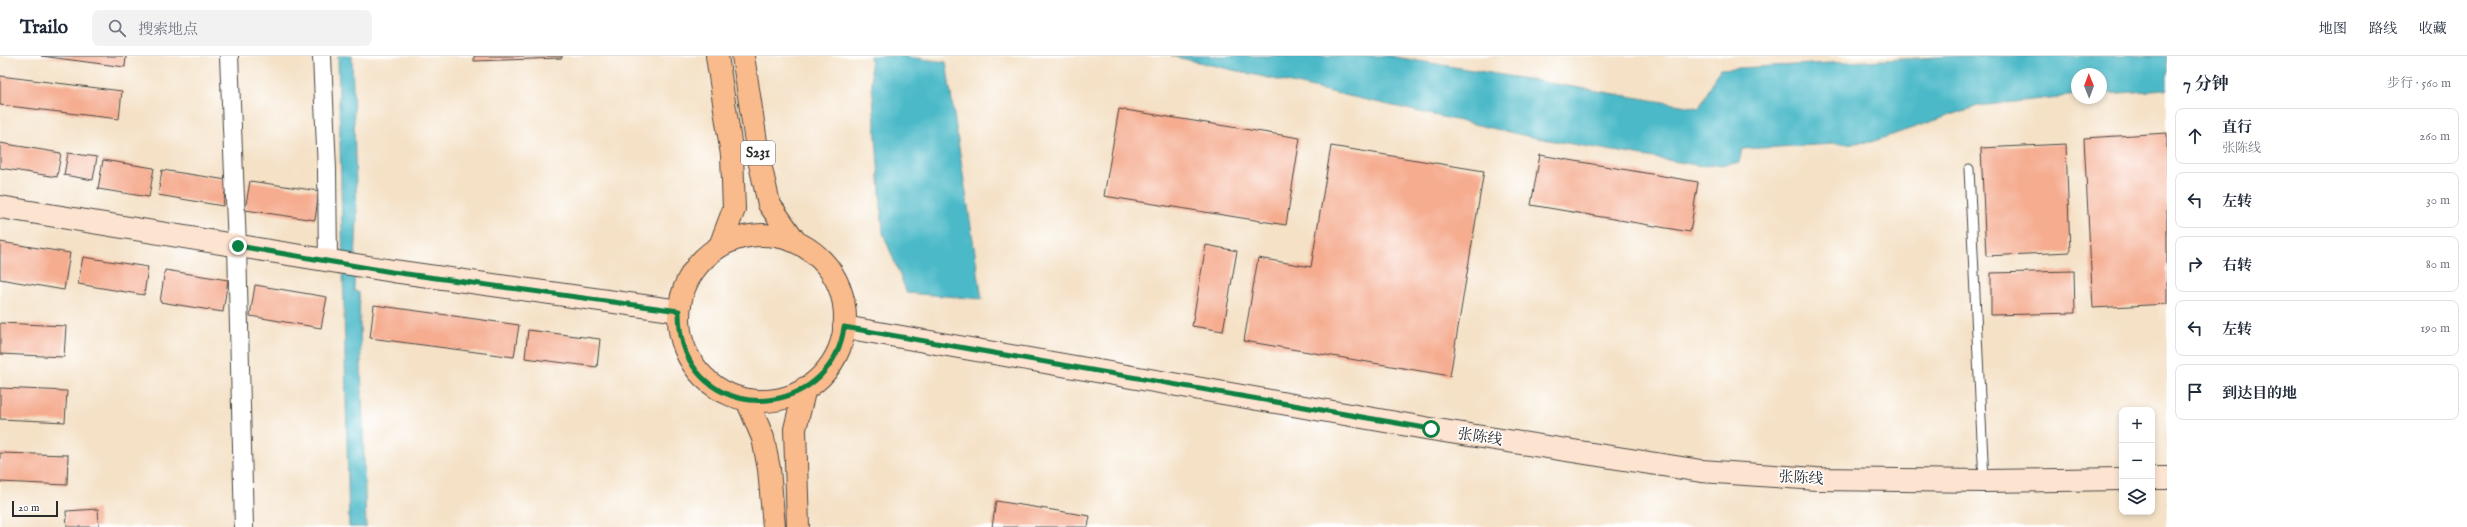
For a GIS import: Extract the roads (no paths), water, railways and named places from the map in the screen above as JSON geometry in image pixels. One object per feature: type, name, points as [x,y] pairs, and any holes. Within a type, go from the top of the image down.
[{"type":"main road","name":"S231","points":[[717,56],[732,155],[734,210],[720,246]]},
{"type":"main road","name":"S231","points":[[743,56],[758,155],[769,204],[795,241]]},
{"type":"main road","points":[[0,207],[328,261],[679,311]]},
{"type":"main road","points":[[774,235],[795,241],[812,251],[827,265],[840,286],[846,314],[842,342],[831,364],[816,382],[806,388],[774,400],[747,400],[720,390],[697,371],[686,353],[680,333],[679,311],[682,293],[693,270],[720,246],[747,236],[774,235]]},
{"type":"main road","name":"张陈线","points":[[844,327],[1424,428],[1701,471],[1817,479],[1984,481],[2119,479]]},
{"type":"main road","points":[[798,527],[795,429],[806,388]]},
{"type":"main road","points":[[747,400],[763,438],[769,469],[774,527]]},
{"type":"main road","points":[[2155,478],[2167,478]]},
{"type":"street","points":[[229,56],[238,246],[244,527]]},
{"type":"street","points":[[322,56],[327,170],[328,261]]},
{"type":"lane","points":[[1969,169],[1984,481]]},
{"type":"water","points":[[338,56],[352,56],[357,218],[354,291],[359,292],[366,527],[349,527]]},
{"type":"water","points":[[870,56],[900,56],[946,62],[982,299],[907,293],[883,233]]},
{"type":"water","points":[[1171,56],[1389,56],[1699,108],[1720,69],[1957,56],[2167,56],[2167,90],[2107,94],[2107,68],[2071,68],[2071,96],[1978,106],[1871,142],[1742,149],[1739,163],[1702,166],[1531,137]]}]
